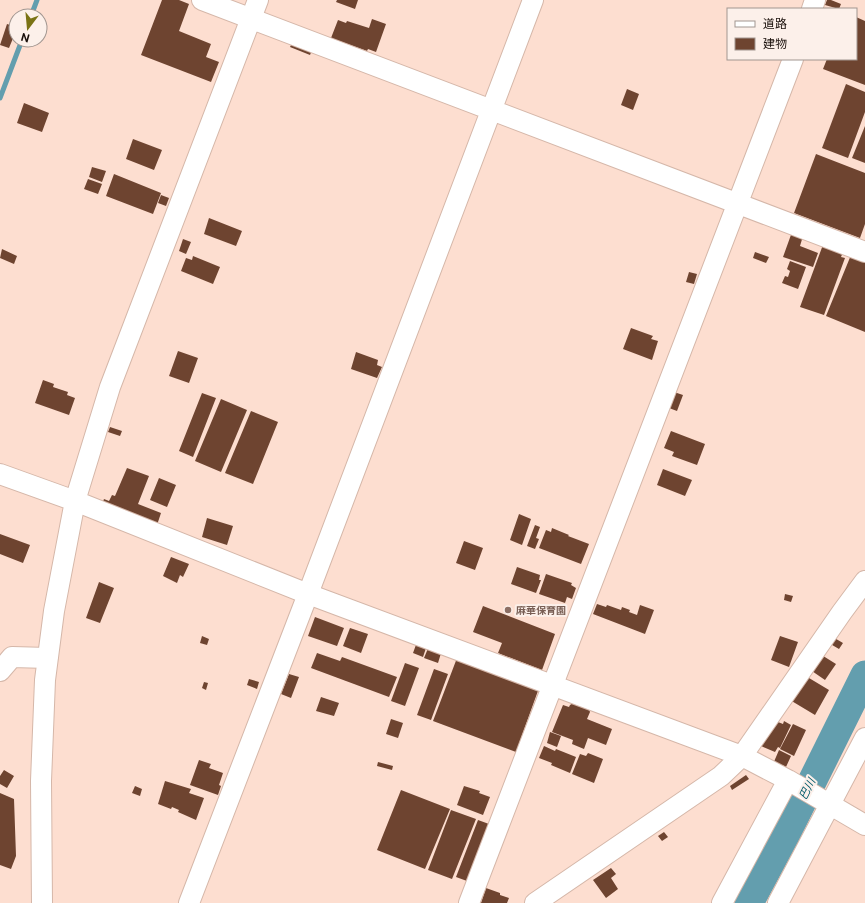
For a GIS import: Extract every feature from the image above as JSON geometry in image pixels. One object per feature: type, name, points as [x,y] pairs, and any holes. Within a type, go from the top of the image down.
[{"type":"street","points":[[202,0],[865,252]]},
{"type":"street","points":[[42,903],[41,781],[43,716],[54,611],[75,501],[110,387],[258,0]]},
{"type":"street","points":[[189,903],[308,594],[533,0]]},
{"type":"street","points":[[470,903],[552,685],[793,60]]},
{"type":"street","points":[[0,474],[75,501],[308,594],[742,756],[788,780],[865,825]]},
{"type":"street","points":[[535,903],[721,776],[742,756],[865,581]]},
{"type":"street","points":[[0,671],[12,657],[48,658]]},
{"type":"street","points":[[778,903],[865,738]]},
{"type":"street","points":[[722,903],[788,780]]},
{"type":"building","points":[[162,0],[179,0],[189,4],[179,31],[211,44],[206,57],[219,62],[211,82],[141,55]]},
{"type":"building","points":[[337,0],[358,0],[355,9],[336,2]]},
{"type":"building","points":[[827,0],[841,4],[839,8],[825,5]]},
{"type":"building","points":[[857,17],[865,21],[865,85],[823,69],[827,60],[857,60]]},
{"type":"building","points":[[372,19],[386,24],[376,52],[368,49],[367,51],[331,38],[338,20],[346,23],[347,21],[369,28]]},
{"type":"building","points":[[7,24],[8,24],[8,48],[0,45]]},
{"type":"building","points":[[292,43],[312,50],[310,55],[290,47]]},
{"type":"building","points":[[846,84],[865,92],[865,112],[848,158],[822,148]]},
{"type":"building","points":[[627,89],[639,94],[633,110],[621,105]]},
{"type":"building","points":[[24,103],[49,113],[42,132],[17,123]]},
{"type":"building","points":[[865,126],[865,163],[852,158]]},
{"type":"building","points":[[133,139],[162,150],[154,170],[126,159]]},
{"type":"building","points":[[816,154],[865,173],[865,224],[860,238],[794,213]]},
{"type":"building","points":[[92,167],[106,171],[102,182],[89,177]]},
{"type":"building","points":[[114,174],[161,193],[153,214],[106,196]]},
{"type":"building","points":[[88,179],[102,184],[98,194],[84,189]]},
{"type":"building","points":[[161,195],[169,198],[166,206],[158,203]]},
{"type":"building","points":[[209,218],[242,231],[236,246],[204,234]]},
{"type":"building","points":[[792,232],[803,236],[800,246],[818,253],[813,267],[783,257]]},
{"type":"building","points":[[183,239],[191,242],[186,254],[179,251]]},
{"type":"building","points":[[824,242],[844,250],[841,257],[845,258],[824,315],[800,307]]},
{"type":"building","points":[[2,249],[17,256],[14,264],[0,258]]},
{"type":"building","points":[[755,252],[769,257],[766,263],[753,258]]},
{"type":"building","points":[[851,255],[865,260],[865,332],[826,316]]},
{"type":"building","points":[[193,256],[220,267],[213,284],[181,271],[186,258],[192,260]]},
{"type":"building","points":[[790,261],[806,267],[798,289],[782,283],[785,276],[788,277],[790,271],[787,269]]},
{"type":"building","points":[[689,272],[697,274],[694,284],[686,282]]},
{"type":"building","points":[[631,328],[653,336],[651,339],[658,341],[652,360],[623,349]]},
{"type":"building","points":[[178,351],[198,358],[189,383],[169,376]]},
{"type":"building","points":[[356,352],[378,360],[377,365],[382,367],[377,378],[351,369]]},
{"type":"building","points":[[43,380],[54,384],[53,387],[68,392],[67,395],[75,398],[69,415],[35,403]]},
{"type":"building","points":[[674,392],[683,395],[677,411],[669,408]]},
{"type":"building","points":[[202,393],[216,398],[193,457],[179,451]]},
{"type":"building","points":[[221,399],[247,410],[221,472],[195,461]]},
{"type":"building","points":[[251,411],[278,422],[253,484],[225,473]]},
{"type":"building","points":[[110,427],[122,431],[120,436],[108,432]]},
{"type":"building","points":[[671,431],[705,444],[697,465],[672,456],[674,452],[664,448]]},
{"type":"building","points":[[127,468],[149,476],[138,504],[161,513],[157,525],[102,504],[104,499],[109,501],[112,495],[115,496]]},
{"type":"building","points":[[663,469],[692,480],[685,496],[657,485]]},
{"type":"building","points":[[159,478],[176,485],[167,507],[150,500]]},
{"type":"building","points":[[519,514],[531,519],[522,545],[510,540]]},
{"type":"building","points":[[207,518],[233,526],[227,545],[202,537]]},
{"type":"building","points":[[535,525],[540,527],[536,538],[539,539],[535,549],[527,546]]},
{"type":"building","points":[[552,528],[589,544],[581,564],[539,548],[546,530],[551,532]]},
{"type":"building","points":[[0,534],[30,545],[23,563],[0,554]]},
{"type":"building","points":[[464,541],[483,548],[475,570],[456,563]]},
{"type":"building","points":[[171,557],[189,564],[183,577],[180,575],[177,583],[163,576]]},
{"type":"building","points":[[517,567],[540,575],[539,580],[541,580],[536,593],[511,584]]},
{"type":"building","points":[[546,574],[572,583],[571,585],[576,588],[572,599],[567,597],[565,603],[539,594]]},
{"type":"building","points":[[99,582],[114,588],[100,623],[86,618]]},
{"type":"building","points":[[785,594],[793,596],[791,602],[784,600]]},
{"type":"building","points":[[597,604],[606,607],[607,605],[621,610],[622,607],[637,615],[640,605],[654,610],[645,634],[593,614]]},
{"type":"building","points":[[483,606],[555,634],[542,670],[498,653],[502,643],[473,632]]},
{"type":"building","points":[[315,617],[344,628],[337,646],[308,636]]},
{"type":"building","points":[[350,628],[368,634],[361,653],[343,646]]},
{"type":"building","points":[[202,636],[209,639],[207,645],[200,643]]},
{"type":"building","points":[[780,636],[798,642],[789,667],[771,660]]},
{"type":"building","points":[[831,636],[843,643],[839,649],[827,642]]},
{"type":"building","points":[[417,642],[427,645],[423,657],[413,653]]},
{"type":"building","points":[[429,646],[442,650],[438,663],[424,658]]},
{"type":"building","points":[[317,653],[340,661],[342,657],[397,677],[389,697],[311,668]]},
{"type":"building","points":[[820,654],[836,664],[825,680],[809,669]]},
{"type":"building","points":[[457,658],[539,688],[516,752],[433,721]]},
{"type":"building","points":[[405,663],[419,668],[405,706],[391,701]]},
{"type":"building","points":[[434,669],[448,674],[431,720],[417,715]]},
{"type":"building","points":[[289,674],[299,677],[291,698],[281,694]]},
{"type":"building","points":[[804,675],[829,690],[815,715],[790,700]]},
{"type":"building","points":[[249,679],[259,682],[257,689],[247,685]]},
{"type":"building","points":[[204,682],[208,683],[206,690],[202,688]]},
{"type":"building","points":[[321,697],[339,703],[334,716],[316,711]]},
{"type":"building","points":[[575,702],[588,707],[590,712],[587,719],[612,729],[606,745],[588,738],[584,749],[572,744],[573,740],[552,732],[563,705],[569,707]]},
{"type":"building","points":[[391,719],[403,723],[398,738],[386,734]]},
{"type":"building","points":[[773,720],[783,724],[784,721],[791,725],[780,748],[778,747],[775,752],[761,746]]},
{"type":"building","points":[[793,724],[806,730],[794,756],[780,749]]},
{"type":"building","points":[[550,732],[561,736],[557,747],[547,743]]},
{"type":"building","points":[[544,746],[576,757],[570,773],[539,758]]},
{"type":"building","points":[[779,750],[791,756],[786,767],[782,765],[781,768],[773,764]]},
{"type":"building","points":[[588,753],[603,759],[594,783],[572,774],[580,754],[586,756]]},
{"type":"building","points":[[199,760],[211,764],[209,768],[223,773],[219,785],[221,786],[218,795],[190,785]]},
{"type":"building","points":[[378,762],[393,766],[392,770],[377,766]]},
{"type":"building","points":[[4,770],[14,776],[7,788],[0,784],[0,776]]},
{"type":"building","points":[[746,775],[749,779],[732,790],[730,786]]},
{"type":"building","points":[[165,781],[191,789],[189,793],[204,798],[196,820],[178,812],[179,810],[172,807],[171,809],[158,804]]},
{"type":"building","points":[[135,786],[142,789],[140,796],[132,793]]},
{"type":"building","points":[[464,786],[480,791],[479,793],[490,797],[483,815],[457,805]]},
{"type":"building","points":[[401,790],[450,809],[425,869],[377,850]]},
{"type":"building","points":[[0,793],[14,799],[16,856],[11,869],[0,865]]},
{"type":"building","points":[[451,810],[476,819],[452,879],[428,870]]},
{"type":"building","points":[[478,820],[489,824],[467,881],[456,877]]},
{"type":"building","points":[[664,832],[668,837],[662,841],[658,836]]},
{"type":"building","points":[[611,868],[616,874],[611,878],[618,889],[606,898],[593,880]]},
{"type":"building","points":[[486,888],[509,898],[507,903],[481,903]]},
{"type":"waterway","points":[[34,8],[37,0]]},
{"type":"waterway","points":[[0,98],[19,48]]},
{"type":"waterway","name":"巴川","points":[[749,903],[784,838],[865,675]]},
{"type":"place","name":"麻華保育園","points":[[508,610]]}]
